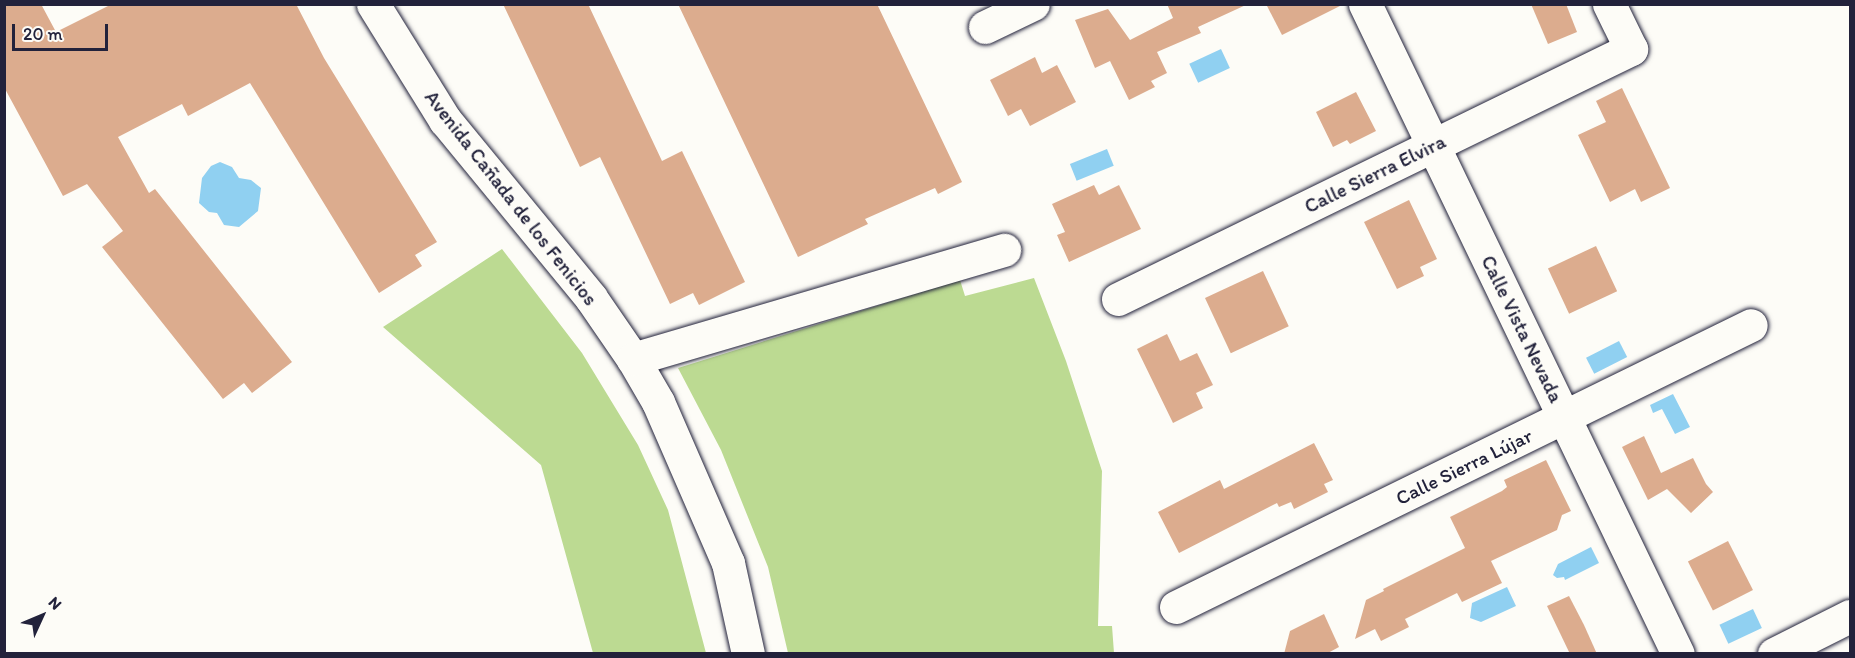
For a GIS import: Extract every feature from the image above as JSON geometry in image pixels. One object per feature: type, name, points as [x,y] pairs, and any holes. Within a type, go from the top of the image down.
[{"type":"street","name":"Avenida Cañada de los Fenicios","points":[[373,4],[445,120],[591,298],[633,359],[658,402],[728,563],[748,654]]},
{"type":"street","points":[[985,27],[1032,4]]},
{"type":"street","name":"Calle Vista Nevada","points":[[1365,4],[1678,654]]},
{"type":"street","name":"Calle Sierra Elvira","points":[[1118,299],[1631,50],[1610,4]]},
{"type":"street","points":[[633,359],[1004,250]]},
{"type":"street","name":"Calle Sierra Lújar","points":[[1176,607],[1751,326]]},
{"type":"street","points":[[1774,654],[1851,616]]},
{"type":"green space","points":[[502,249],[582,353],[638,445],[668,510],[706,653],[593,653],[541,465],[383,327]]},
{"type":"green space","points":[[1034,278],[1066,361],[1102,471],[1098,626],[1112,626],[1114,653],[788,653],[768,567],[721,450],[678,368],[960,280],[965,296]]},
{"type":"water","points":[[1221,49],[1230,68],[1198,83],[1189,64]]},
{"type":"water","points":[[1107,149],[1114,166],[1077,181],[1070,164]]},
{"type":"water","points":[[220,162],[232,167],[239,178],[251,180],[261,188],[258,211],[239,227],[224,225],[217,213],[209,212],[199,203],[202,178],[211,166]]},
{"type":"water","points":[[1619,341],[1627,357],[1594,374],[1586,358]]},
{"type":"water","points":[[1673,394],[1690,427],[1675,434],[1662,409],[1653,413],[1650,405]]},
{"type":"water","points":[[1591,547],[1599,563],[1565,580],[1564,577],[1557,578],[1553,575],[1558,564]]},
{"type":"water","points":[[1507,587],[1516,606],[1481,622],[1470,618],[1472,603]]},
{"type":"water","points":[[1753,609],[1762,628],[1728,644],[1719,625]]},
{"type":"building","points":[[4,4],[41,4],[56,32],[112,4],[296,4],[324,58],[437,242],[415,255],[422,266],[379,293],[250,83],[188,116],[182,104],[118,137],[149,193],[155,189],[292,362],[252,393],[244,383],[223,399],[102,247],[123,231],[87,184],[63,196],[4,87]]},
{"type":"building","points":[[503,4],[588,4],[662,161],[682,151],[745,282],[699,305],[693,293],[670,304],[600,157],[580,167]]},
{"type":"building","points":[[678,4],[877,4],[962,182],[938,194],[935,188],[865,219],[868,224],[798,257]]},
{"type":"building","points":[[1167,4],[1248,4],[1198,27],[1201,33],[1157,52],[1167,73],[1151,81],[1155,87],[1129,100],[1110,61],[1095,68],[1075,20],[1108,9],[1130,40],[1173,18]]},
{"type":"building","points":[[1266,4],[1344,4],[1282,35]]},
{"type":"building","points":[[1531,4],[1566,4],[1577,32],[1548,44]]},
{"type":"building","points":[[1035,57],[1042,73],[1057,65],[1076,102],[1030,126],[1021,109],[1008,116],[990,80]]},
{"type":"building","points":[[1622,88],[1670,188],[1641,202],[1635,189],[1610,202],[1578,135],[1606,122],[1596,101]]},
{"type":"building","points":[[1356,92],[1376,131],[1350,144],[1347,140],[1333,147],[1316,112]]},
{"type":"building","points":[[1094,185],[1099,195],[1119,185],[1141,229],[1069,262],[1057,235],[1065,232],[1052,204]]},
{"type":"building","points":[[1409,200],[1437,259],[1420,267],[1424,276],[1397,289],[1364,222]]},
{"type":"building","points":[[1596,246],[1617,291],[1569,314],[1548,268]]},
{"type":"building","points":[[1263,271],[1289,326],[1231,353],[1205,298]]},
{"type":"building","points":[[1167,334],[1180,361],[1197,353],[1213,385],[1196,393],[1203,408],[1173,423],[1137,349]]},
{"type":"building","points":[[1644,436],[1661,473],[1693,458],[1706,484],[1713,492],[1691,513],[1667,489],[1648,500],[1622,447]]},
{"type":"building","points":[[1314,443],[1333,480],[1324,484],[1328,492],[1294,509],[1291,502],[1279,507],[1277,503],[1179,553],[1158,512],[1220,480],[1224,489]]},
{"type":"building","points":[[1546,460],[1571,511],[1562,515],[1557,530],[1491,561],[1502,583],[1462,602],[1457,593],[1405,619],[1409,627],[1381,641],[1375,629],[1355,639],[1366,600],[1384,591],[1383,589],[1465,548],[1450,517],[1502,491],[1507,487],[1504,480]]},
{"type":"building","points":[[1728,541],[1753,590],[1713,610],[1688,561]]},
{"type":"building","points":[[1569,596],[1597,654],[1570,654],[1547,606]]},
{"type":"building","points":[[1324,614],[1339,647],[1326,654],[1284,654],[1290,631]]}]
